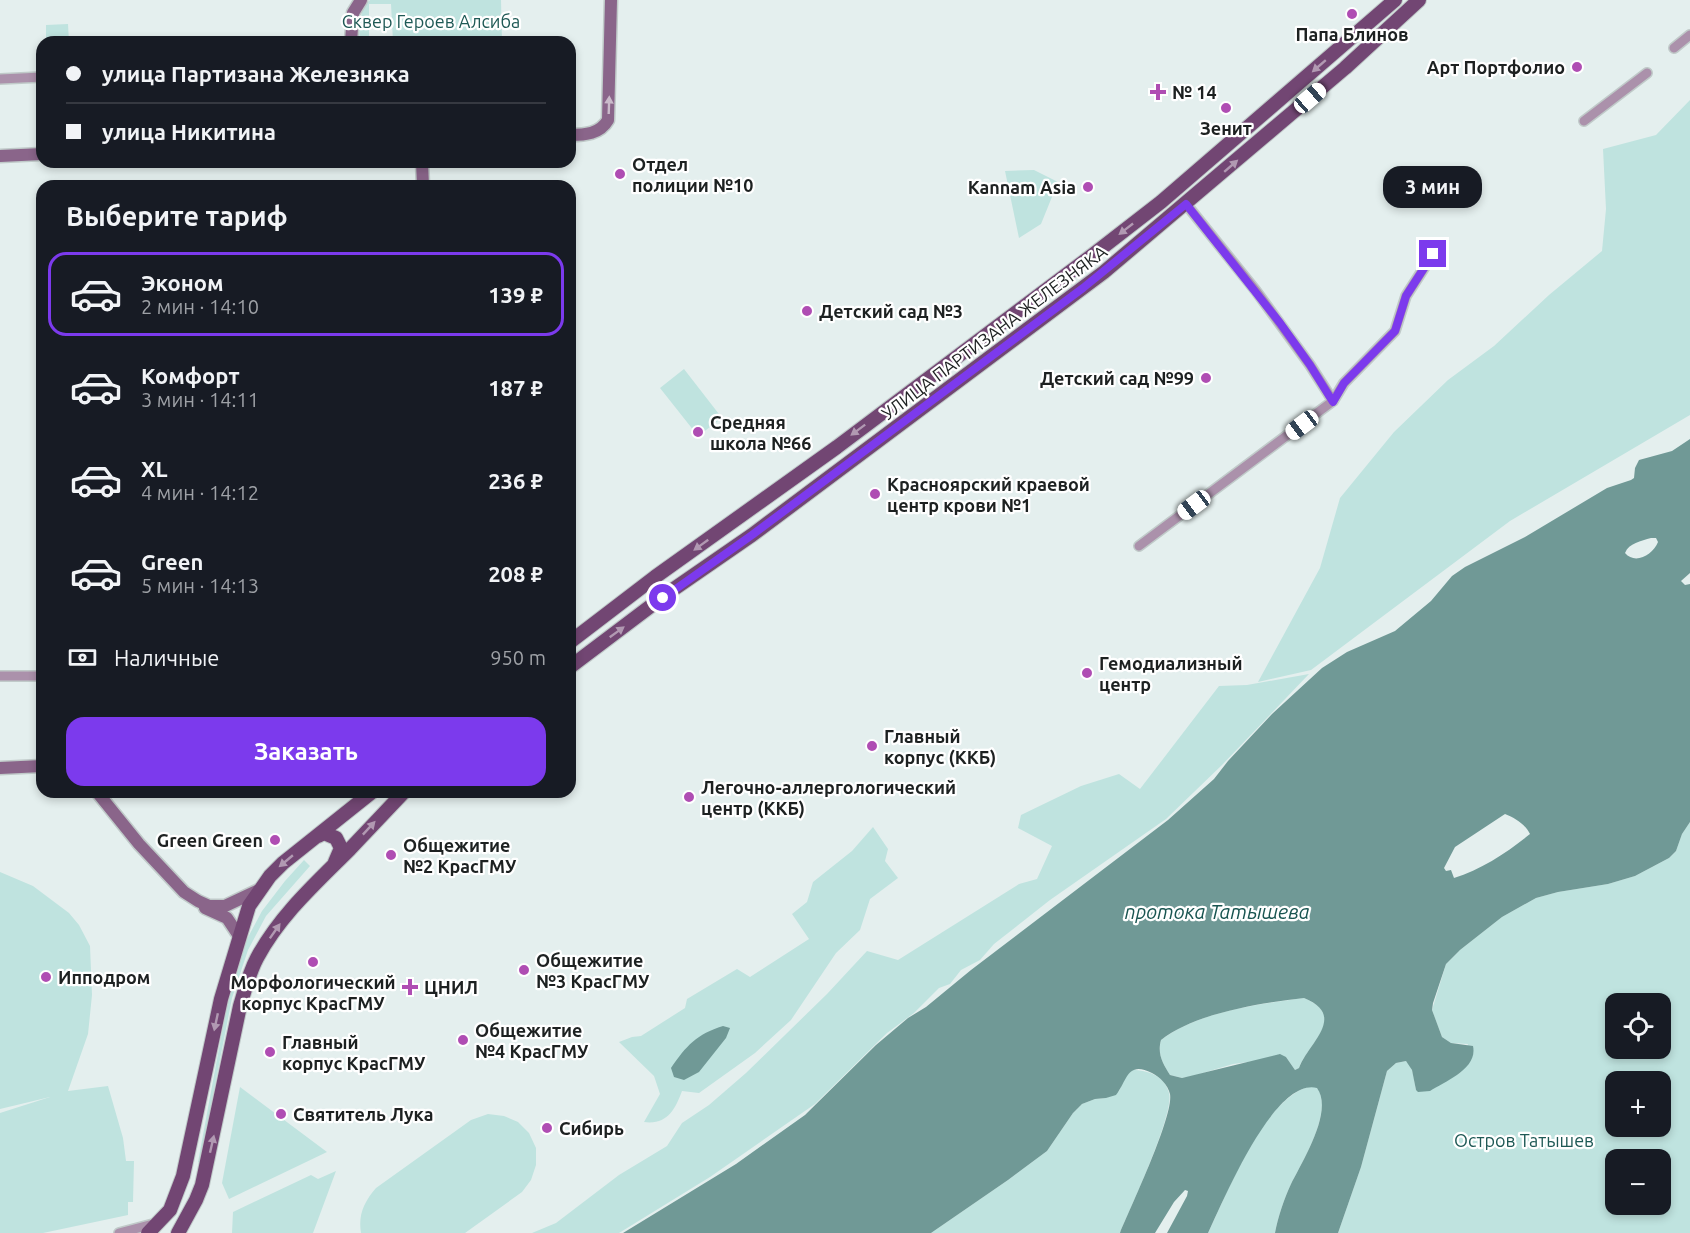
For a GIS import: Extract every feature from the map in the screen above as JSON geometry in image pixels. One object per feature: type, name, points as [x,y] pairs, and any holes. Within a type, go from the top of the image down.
[{"type":"main road","name":"УЛИЦА ПАРТИЗАНА ЖЕЛЕЗНЯКА","points":[[576,637],[655,577],[837,447],[1090,257],[1179,186],[1395,0]]},
{"type":"main road","name":"УЛИЦА ПАРТИЗАНА ЖЕЛЕЗНЯКА","points":[[576,662],[668,593],[752,535],[1104,272],[1345,68],[1419,0]]},
{"type":"main road","points":[[1090,257],[1091,266],[1097,271],[1104,272]]},
{"type":"main road","points":[[1048,288],[1059,290],[1063,303]]},
{"type":"main road","points":[[655,577],[668,593]]},
{"type":"main road","points":[[148,1233],[170,1210],[183,1176],[221,999],[249,906],[270,876],[283,863],[364,798]]},
{"type":"main road","points":[[178,1233],[196,1200],[210,1154],[247,982],[257,957],[292,908],[398,798]]},
{"type":"main road","points":[[314,838],[324,832],[336,838],[341,848],[334,864]]},
{"type":"street","points":[[351,36],[353,13],[361,0]]},
{"type":"street","points":[[576,135],[596,132],[605,126],[608,120],[611,0]]},
{"type":"street","points":[[1674,48],[1690,35]]},
{"type":"street","points":[[1584,121],[1647,73]]},
{"type":"street","points":[[0,79],[36,77]]},
{"type":"street","points":[[0,156],[36,154]]},
{"type":"street","points":[[1186,204],[1283,328],[1333,402]]},
{"type":"street","points":[[1139,546],[1333,402],[1344,383],[1395,331],[1406,296],[1433,254]]},
{"type":"street","points":[[0,676],[36,676]]},
{"type":"street","points":[[0,768],[36,766]]},
{"type":"street","points":[[102,798],[139,844],[184,892],[198,901],[209,906],[225,906],[262,888]]},
{"type":"street","points":[[198,901],[206,909],[227,918],[239,936]]},
{"type":"street","points":[[119,1233],[159,1222]]},
{"type":"green space","name":"Сквер Героев Алсиба","points":[[370,0],[501,0],[502,36],[393,36],[391,4],[369,4],[369,36],[359,36],[363,9]]},
{"type":"green space","points":[[68,24],[69,36],[46,36],[46,25]]},
{"type":"green space","points":[[1690,100],[1690,415],[1510,521],[1311,670],[1258,682],[1320,568],[1340,498],[1394,432],[1448,380],[1494,346],[1549,295],[1602,251],[1606,209],[1603,149],[1656,135]]},
{"type":"green space","points":[[1034,170],[1058,182],[1041,224],[1019,238],[1005,171]]},
{"type":"green space","points":[[684,369],[722,418],[698,436],[660,388]]},
{"type":"green space","points":[[1309,674],[1222,765],[1166,819],[1050,900],[994,944],[980,960],[961,970],[950,984],[939,988],[914,1013],[887,1033],[815,1104],[710,1177],[619,1233],[532,1233],[556,1223],[619,1175],[667,1146],[682,1123],[709,1105],[746,1073],[827,994],[867,951],[898,960],[1019,884],[1037,879],[1052,846],[1018,828],[1021,815],[1081,786],[1119,774],[1140,789],[1219,686],[1247,685]]},
{"type":"green space","name":"Остров Татышев","points":[[1690,822],[1690,1233],[1338,1233],[1361,1167],[1387,1071],[1396,1063],[1406,1061],[1412,1070],[1416,1090],[1445,1081],[1461,1072],[1468,1044],[1451,1043],[1442,1037],[1432,1010],[1446,964],[1502,917],[1536,898],[1608,884],[1635,876],[1669,858],[1676,851],[1682,834]]},
{"type":"green space","points":[[873,827],[888,849],[885,861],[898,878],[870,899],[860,930],[836,953],[791,1020],[755,1053],[699,1093],[682,1091],[673,1110],[664,1119],[644,1122],[660,1094],[654,1076],[619,1042],[641,1036],[685,1008],[687,999],[737,969],[750,977],[809,939],[792,914],[807,902],[813,882],[852,851]]},
{"type":"green space","points":[[304,860],[310,866],[266,916],[248,950],[232,998],[200,1162],[198,1162],[230,989],[246,941],[262,911]]},
{"type":"green space","points":[[0,872],[33,886],[69,913],[79,925],[90,946],[92,995],[88,1034],[68,1091],[108,1086],[123,1138],[126,1161],[134,1161],[133,1202],[128,1202],[128,1215],[43,1233],[0,1233],[0,1113],[50,1097],[0,1109]]},
{"type":"green space","points":[[1304,998],[1317,1005],[1323,1013],[1325,1022],[1322,1031],[1299,1068],[1295,1070],[1286,1057],[1233,1064],[1182,1078],[1170,1075],[1163,1063],[1160,1054],[1161,1040],[1192,1022],[1229,1011]]},
{"type":"green space","points":[[1132,1070],[1144,1071],[1160,1078],[1167,1087],[1169,1104],[1159,1140],[1120,1233],[931,1233],[1047,1151],[1073,1113],[1082,1104],[1106,1098],[1119,1091],[1126,1076]]},
{"type":"green space","points":[[1311,1086],[1317,1087],[1321,1097],[1322,1109],[1319,1122],[1309,1150],[1286,1196],[1275,1233],[1208,1233],[1237,1171],[1263,1127],[1278,1108],[1294,1094]]},
{"type":"green space","points":[[240,1087],[327,1152],[229,1199],[222,1183]]},
{"type":"green space","points":[[488,1114],[504,1116],[518,1122],[529,1133],[536,1148],[536,1165],[531,1180],[522,1192],[465,1233],[361,1233],[360,1220],[363,1209],[376,1188],[471,1120]]},
{"type":"green space","points":[[336,1171],[313,1233],[232,1233],[233,1212],[311,1175],[318,1179]]},
{"type":"water","name":"протока Татышева","points":[[1690,439],[1690,573],[1681,581],[1685,585],[1690,584],[1690,822],[1682,834],[1676,851],[1669,858],[1635,876],[1608,884],[1536,898],[1502,917],[1446,964],[1432,1010],[1442,1037],[1451,1043],[1473,1046],[1473,1054],[1466,1068],[1430,1091],[1418,1092],[1416,1090],[1412,1070],[1406,1061],[1396,1063],[1387,1071],[1361,1167],[1338,1233],[1275,1233],[1286,1196],[1309,1150],[1319,1123],[1322,1110],[1317,1088],[1301,1090],[1284,1102],[1268,1121],[1238,1171],[1208,1233],[1167,1233],[1187,1196],[1188,1191],[1185,1190],[1174,1202],[1155,1233],[1120,1233],[1159,1141],[1169,1105],[1170,1094],[1163,1082],[1152,1073],[1137,1069],[1129,1074],[1116,1095],[1082,1104],[1073,1113],[1047,1151],[931,1233],[623,1233],[736,1164],[805,1115],[876,1045],[908,1018],[926,1007],[1168,820],[1214,779],[1272,714],[1322,668],[1347,652],[1395,631],[1431,601],[1452,576],[1465,567],[1525,537],[1607,488],[1631,480],[1634,478],[1639,460],[1672,451]],"holes":[[[1656,538],[1658,542],[1656,547],[1643,557],[1629,557],[1625,553],[1632,545]],[[1505,814],[1519,822],[1530,834],[1494,859],[1454,878],[1451,870],[1446,871],[1444,868],[1455,847]],[[1304,998],[1317,1005],[1323,1013],[1324,1021],[1321,1030],[1299,1068],[1295,1070],[1286,1057],[1280,1054],[1182,1078],[1170,1075],[1165,1067],[1160,1054],[1161,1040],[1175,1031],[1210,1016],[1249,1006]]]},
{"type":"water","points":[[723,1026],[730,1028],[726,1038],[699,1072],[684,1080],[674,1077],[671,1068],[687,1047],[699,1037]]},
{"type":"place","name":"Папа Блинов","points":[[1352,14]]},
{"type":"place","name":"Арт Портфолио","points":[[1577,67]]},
{"type":"place","name":"№ 14","points":[[1158,92]]},
{"type":"place","name":"Зенит","points":[[1226,108]]},
{"type":"place","name":"Отдел полиции №10","points":[[620,174]]},
{"type":"place","name":"Kannam Asia","points":[[1088,187]]},
{"type":"place","name":"Детский сад №3","points":[[807,311]]},
{"type":"place","name":"Детский сад №99","points":[[1206,378]]},
{"type":"place","name":"Средняя школа №66","points":[[698,432]]},
{"type":"place","name":"Красноярский краевой центр крови №1","points":[[875,494]]},
{"type":"place","name":"Гемодиализный центр","points":[[1087,673]]},
{"type":"place","name":"Главный корпус (ККБ)","points":[[872,746]]},
{"type":"place","name":"Легочно-аллергологический центр (ККБ)","points":[[689,797]]},
{"type":"place","name":"Green Green","points":[[275,840]]},
{"type":"place","name":"Общежитие №2 КрасГМУ","points":[[391,855]]},
{"type":"place","name":"Морфологический корпус КрасГМУ","points":[[313,962]]},
{"type":"place","name":"Общежитие №3 КрасГМУ","points":[[524,970]]},
{"type":"place","name":"Ипподром","points":[[46,977]]},
{"type":"place","name":"ЦНИЛ","points":[[410,987]]},
{"type":"place","name":"Общежитие №4 КрасГМУ","points":[[463,1040]]},
{"type":"place","name":"Главный корпус КрасГМУ","points":[[270,1052]]},
{"type":"place","name":"Святитель Лука","points":[[281,1114]]},
{"type":"place","name":"Сибирь","points":[[547,1128]]},
{"type":"route","points":[[663,598],[893,431],[1083,288],[1186,204],[1280,323],[1333,402],[1344,383],[1395,331],[1406,296],[1433,254]]}]
